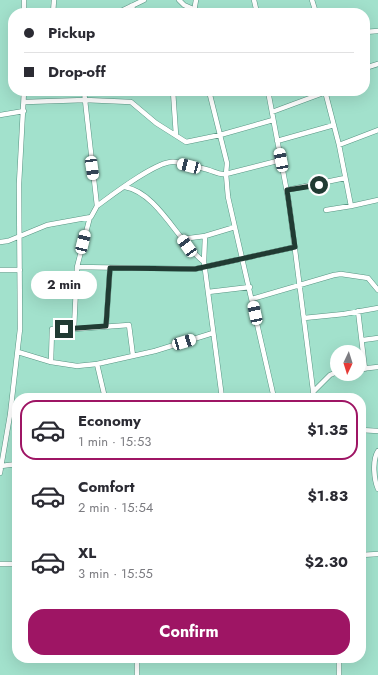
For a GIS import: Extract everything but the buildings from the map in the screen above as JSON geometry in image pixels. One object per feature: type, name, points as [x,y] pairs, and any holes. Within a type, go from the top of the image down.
[{"type":"street","points":[[127,8],[144,0]]},
{"type":"street","points":[[179,0],[189,8]]},
{"type":"street","points":[[0,473],[18,352],[20,325],[19,184],[24,96]]},
{"type":"street","points":[[0,242],[8,241],[47,225],[93,216],[97,206],[85,96]]},
{"type":"street","points":[[173,96],[176,135]]},
{"type":"street","points":[[210,96],[227,163],[226,174],[228,197],[250,287],[273,393]]},
{"type":"street","points":[[269,96],[287,190],[313,392]]},
{"type":"street","points":[[272,112],[314,96]]},
{"type":"street","points":[[326,96],[339,145],[350,206]]},
{"type":"street","points":[[25,102],[85,100],[131,102],[156,123],[182,140],[189,142],[273,120]]},
{"type":"street","points":[[0,115],[24,111]]},
{"type":"street","points":[[277,141],[334,125]]},
{"type":"street","points":[[339,145],[378,130]]},
{"type":"street","points":[[97,206],[154,167],[172,161],[207,169],[217,174],[226,174],[281,160]]},
{"type":"street","points":[[287,190],[319,185],[345,178]]},
{"type":"street","points":[[125,187],[138,190],[146,197],[205,264]]},
{"type":"street","points":[[326,210],[378,200]]},
{"type":"street","points":[[74,329],[77,268],[90,217]]},
{"type":"street","points":[[182,239],[205,236],[235,227]]},
{"type":"street","points":[[205,236],[205,264],[221,393]]},
{"type":"street","points":[[77,268],[176,270],[295,247]]},
{"type":"street","points":[[106,326],[110,268]]},
{"type":"street","points":[[0,270],[20,270]]},
{"type":"street","points":[[252,299],[341,274],[368,278],[378,290]]},
{"type":"street","points":[[208,292],[250,287]]},
{"type":"street","points":[[304,318],[344,314],[378,308]]},
{"type":"street","points":[[358,311],[363,345]]},
{"type":"street","points":[[51,362],[52,329],[129,325],[134,356]]},
{"type":"street","points":[[18,352],[51,362],[77,366],[97,364],[134,356],[213,333]]},
{"type":"street","points":[[363,340],[378,338]]},
{"type":"street","points":[[97,364],[104,393]]},
{"type":"street","points":[[366,369],[378,367]]},
{"type":"street","points":[[313,392],[330,375]]},
{"type":"street","points":[[366,430],[378,431]]},
{"type":"street","points":[[378,451],[375,456],[375,480],[378,489]]},
{"type":"street","points":[[1,466],[12,465]]},
{"type":"street","points":[[366,555],[378,554]]},
{"type":"street","points":[[0,564],[12,564]]},
{"type":"street","points":[[136,663],[137,675]]},
{"type":"street","points":[[339,663],[339,675]]},
{"type":"route","points":[[64,329],[106,326],[110,268],[176,270],[195,269],[295,247],[287,190],[319,185]]}]
